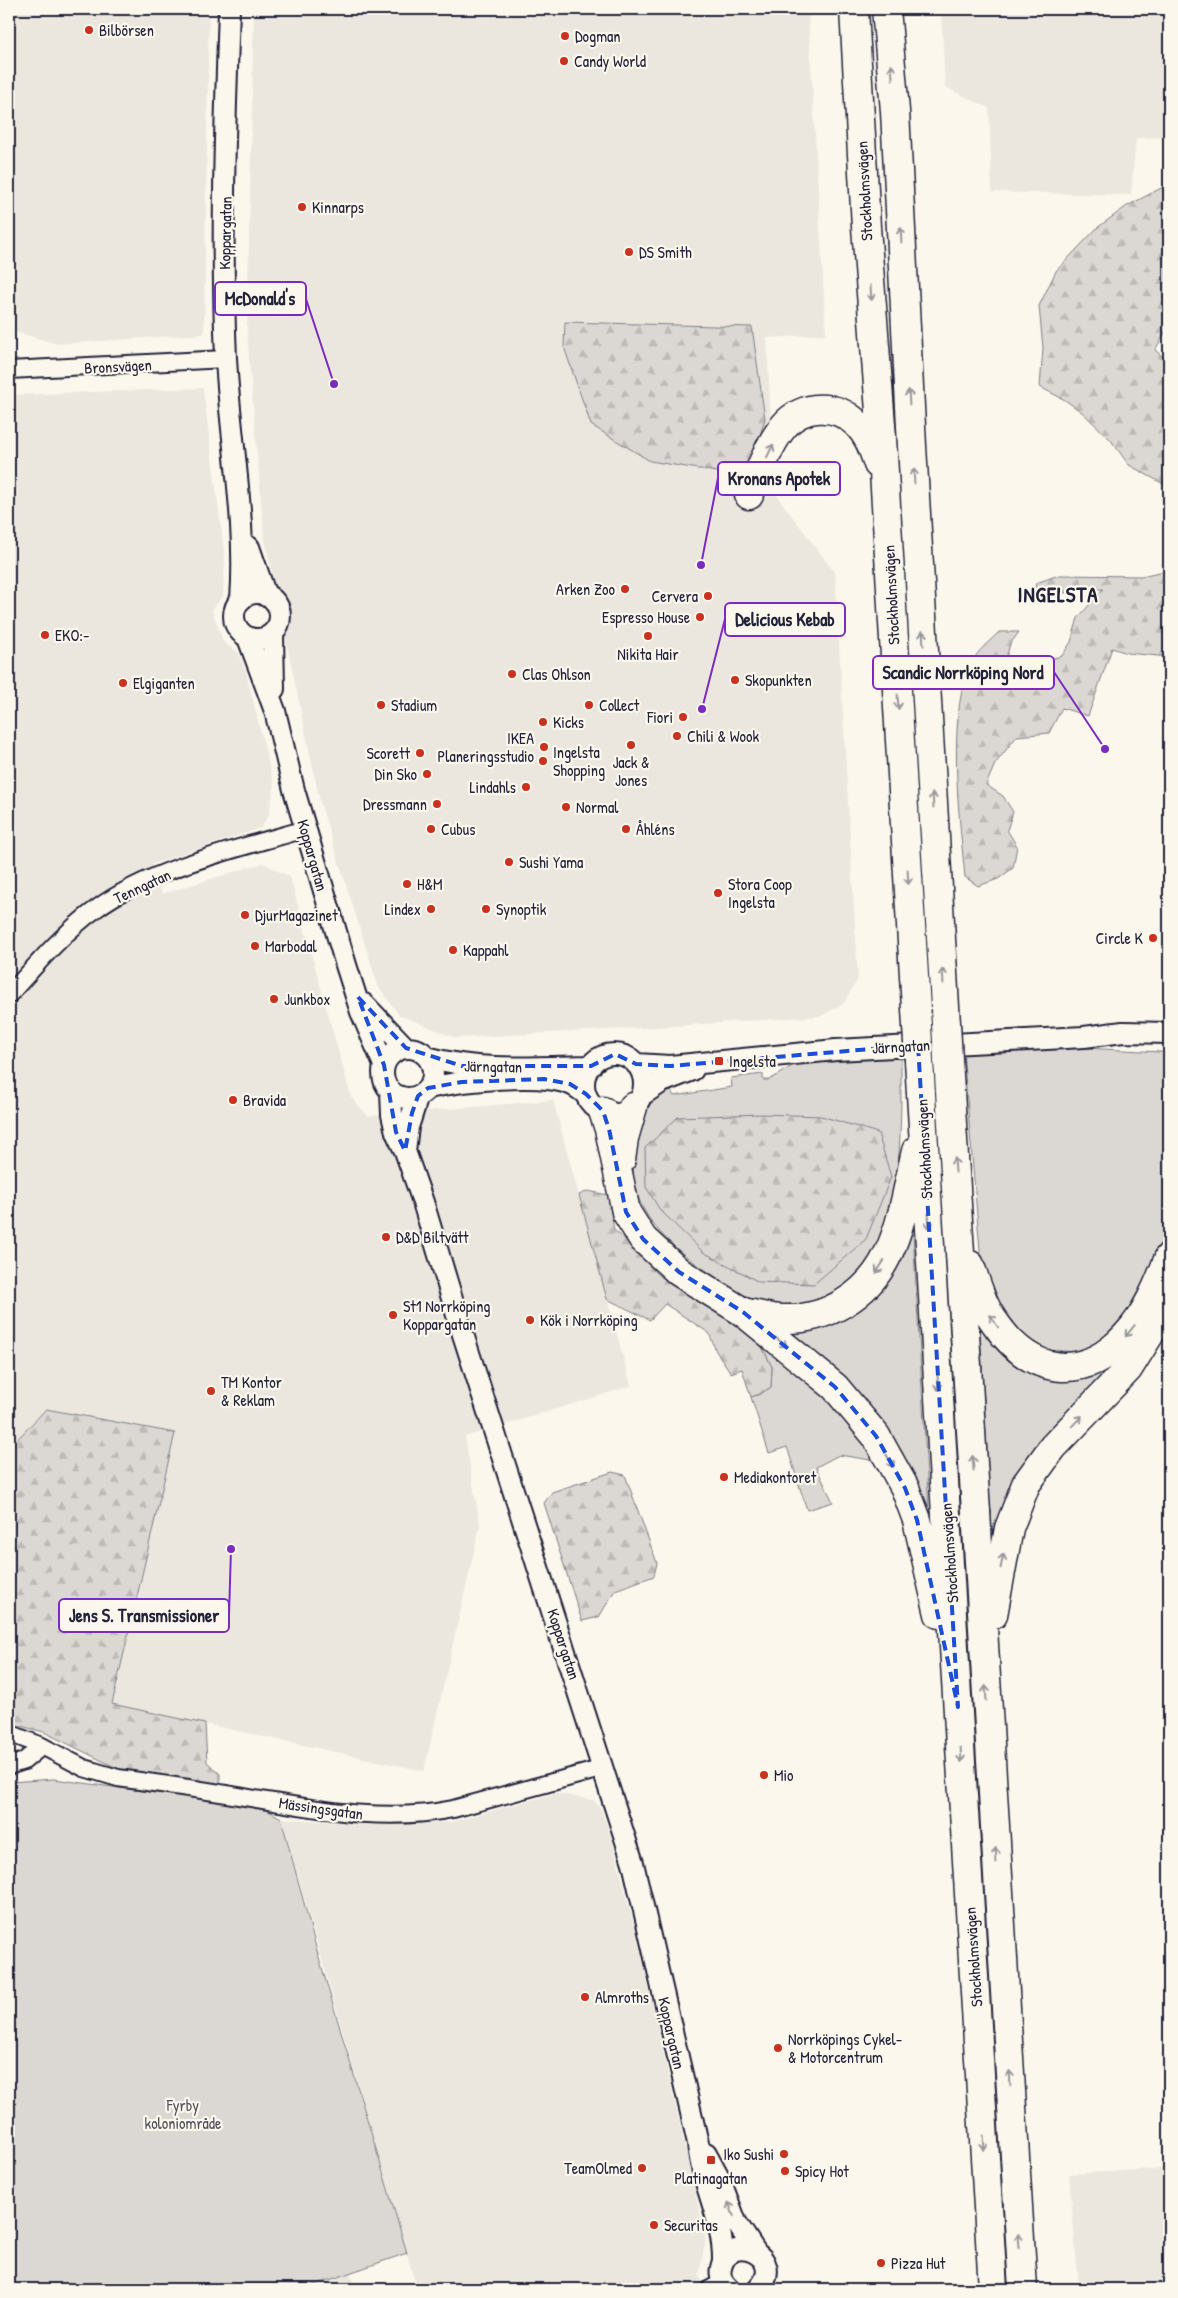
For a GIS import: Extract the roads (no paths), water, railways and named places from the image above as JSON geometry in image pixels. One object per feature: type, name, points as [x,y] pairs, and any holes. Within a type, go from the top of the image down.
[{"type":"highway","name":"Stockholmsvägen","points":[[854,9],[866,227],[885,481],[993,2289]]},
{"type":"highway","name":"Stockholmsvägen","points":[[886,9],[895,111],[912,455],[1023,2289]]},
{"type":"highway","points":[[749,495],[776,438],[785,425],[804,411],[817,408],[839,412],[856,423],[870,442],[885,481]]},
{"type":"highway","points":[[620,1177],[624,1138],[637,1101]]},
{"type":"highway","points":[[595,1103],[620,1177],[626,1212],[643,1239],[679,1272],[743,1312],[836,1387],[876,1436],[905,1488],[917,1520],[936,1599],[958,1707]]},
{"type":"highway","points":[[743,1312],[780,1319],[804,1318],[829,1312],[848,1302],[864,1286],[878,1270],[888,1254],[906,1195],[923,1120]]},
{"type":"highway","points":[[959,1231],[981,1299],[995,1324],[1012,1344],[1027,1356],[1043,1365],[1058,1368],[1076,1366],[1097,1358],[1124,1338],[1139,1320],[1153,1295],[1169,1257]]},
{"type":"highway","points":[[984,1661],[1009,1528],[1026,1484],[1053,1447],[1128,1369],[1161,1315],[1169,1297]]},
{"type":"street","name":"Koppargatan","points":[[229,9],[224,246],[226,359],[241,516],[241,600]]},
{"type":"street","name":"Bronsvägen","points":[[9,370],[226,359]]},
{"type":"street","name":"Koppargatan","points":[[241,516],[254,566],[266,596]]},
{"type":"street","points":[[253,594],[266,596],[277,606],[279,620],[273,633],[261,639],[248,638],[239,631],[234,619],[237,605],[241,600],[253,594]]},
{"type":"street","name":"Koppargatan","points":[[273,633],[275,711]]},
{"type":"street","name":"Koppargatan","points":[[248,638],[275,711],[294,790],[361,1012],[384,1065]]},
{"type":"street","name":"Tenngatan","points":[[9,995],[65,935],[96,908],[135,885],[188,865],[306,829]]},
{"type":"street","name":"Koppargatan","points":[[358,997],[406,1048]]},
{"type":"street","name":"Järngatan","points":[[636,1064],[670,1066],[836,1050],[1084,1037],[1123,1032],[1169,1033]]},
{"type":"street","name":"Järngatan","points":[[1084,1037],[1169,1046]]},
{"type":"street","points":[[406,1048],[421,1052],[427,1057],[433,1072],[423,1092],[409,1098],[391,1092],[384,1080],[384,1065],[390,1055],[406,1048]]},
{"type":"street","points":[[615,1054],[626,1057],[636,1064],[644,1079],[637,1101],[615,1114],[595,1103],[585,1076],[597,1059],[615,1054]]},
{"type":"street","name":"Järngatan","points":[[427,1057],[454,1065],[487,1067],[591,1066]]},
{"type":"street","name":"Järngatan","points":[[637,1101],[662,1082],[718,1061]]},
{"type":"street","name":"Järngatan","points":[[423,1092],[462,1082],[544,1079],[570,1084],[595,1103]]},
{"type":"street","name":"Koppargatan","points":[[391,1092],[392,1116],[396,1132],[406,1151],[634,1863],[698,2143],[700,2164],[722,2233],[723,2262],[720,2272],[720,2287]]},
{"type":"street","name":"Koppargatan","points":[[406,1151],[408,1126],[423,1092]]},
{"type":"street","name":"Mässingsgatan","points":[[9,1733],[42,1746],[84,1768],[118,1778],[325,1810],[383,1816],[432,1813],[453,1809],[604,1768]]},
{"type":"street","points":[[9,1766],[24,1762],[42,1746]]},
{"type":"street","name":"Koppargatan","points":[[698,2143],[711,2160],[736,2222],[755,2252],[762,2259],[766,2269],[761,2288]]},
{"type":"street","points":[[723,2262],[734,2251],[744,2249],[755,2252]]},
{"type":"place","name":"Bilbörsen","points":[[89,30]]},
{"type":"place","name":"Dogman","points":[[565,36]]},
{"type":"place","name":"Candy World","points":[[564,61]]},
{"type":"place","name":"Kinnarps","points":[[302,207]]},
{"type":"place","name":"DS Smith","points":[[629,252]]},
{"type":"place","name":"McDonald's","points":[[334,384]]},
{"type":"place","name":"Kronans Apotek","points":[[701,565]]},
{"type":"place","name":"Arken Zoo","points":[[625,589]]},
{"type":"place","name":"Cervera","points":[[708,596]]},
{"type":"place","name":"Espresso House","points":[[700,617]]},
{"type":"place","name":"EKO:-","points":[[45,635]]},
{"type":"place","name":"Nikita Hair","points":[[648,636]]},
{"type":"place","name":"Clas Ohlson","points":[[512,674]]},
{"type":"place","name":"Skopunkten","points":[[735,680]]},
{"type":"place","name":"Elgiganten","points":[[123,683]]},
{"type":"place","name":"Stadium","points":[[381,705]]},
{"type":"place","name":"Collect","points":[[589,705]]},
{"type":"place","name":"Delicious Kebab","points":[[702,709]]},
{"type":"place","name":"Fiori","points":[[683,717]]},
{"type":"place","name":"Kicks","points":[[543,722]]},
{"type":"place","name":"Chili & Wook","points":[[677,736]]},
{"type":"place","name":"Jack & Jones","points":[[631,745]]},
{"type":"place","name":"IKEA Planeringsstudio","points":[[544,747]]},
{"type":"place","name":"Scandic Norrköping Nord","points":[[1105,749]]},
{"type":"place","name":"Scorett","points":[[420,753]]},
{"type":"place","name":"Ingelsta Shopping","points":[[543,761]]},
{"type":"place","name":"Din Sko","points":[[427,774]]},
{"type":"place","name":"Lindahls","points":[[526,787]]},
{"type":"place","name":"Dressmann","points":[[437,804]]},
{"type":"place","name":"Normal","points":[[566,807]]},
{"type":"place","name":"Cubus","points":[[431,829]]},
{"type":"place","name":"Åhléns","points":[[626,829]]},
{"type":"place","name":"Sushi Yama","points":[[509,862]]},
{"type":"place","name":"H&M","points":[[407,884]]},
{"type":"place","name":"Stora Coop Ingelsta","points":[[718,893]]},
{"type":"place","name":"Lindex","points":[[431,909]]},
{"type":"place","name":"Synoptik","points":[[486,909]]},
{"type":"place","name":"DjurMagazinet","points":[[245,915]]},
{"type":"place","name":"Circle K","points":[[1153,938]]},
{"type":"place","name":"Marbodal","points":[[255,946]]},
{"type":"place","name":"Kappahl","points":[[453,950]]},
{"type":"place","name":"Junkbox","points":[[274,999]]},
{"type":"place","name":"Ingelsta","points":[[719,1061]]},
{"type":"place","name":"Bravida","points":[[233,1100]]},
{"type":"place","name":"D&D Biltvätt","points":[[386,1237]]},
{"type":"place","name":"St1 Norrköping Koppargatan","points":[[393,1315]]},
{"type":"place","name":"Kök i Norrköping","points":[[530,1320]]},
{"type":"place","name":"TM Kontor & Reklam","points":[[211,1391]]},
{"type":"place","name":"Mediakontoret","points":[[724,1477]]},
{"type":"place","name":"Jens S. Transmissioner","points":[[231,1549]]},
{"type":"place","name":"Mio","points":[[764,1775]]},
{"type":"place","name":"Almroths","points":[[585,1997]]},
{"type":"place","name":"Norrköpings Cykel- & Motorcentrum","points":[[778,2048]]},
{"type":"place","name":"Iko Sushi","points":[[784,2154]]},
{"type":"place","name":"Platinagatan","points":[[711,2160]]},
{"type":"place","name":"TeamOlmed","points":[[642,2168]]},
{"type":"place","name":"Spicy Hot","points":[[785,2171]]},
{"type":"place","name":"Securitas","points":[[654,2225]]},
{"type":"place","name":"Pizza Hut","points":[[881,2263]]},
{"type":"district","name":"INGELSTA","points":[[1058,595]]},
{"type":"park label","name":"Fyrby koloniområde","points":[[183,2114]]}]
